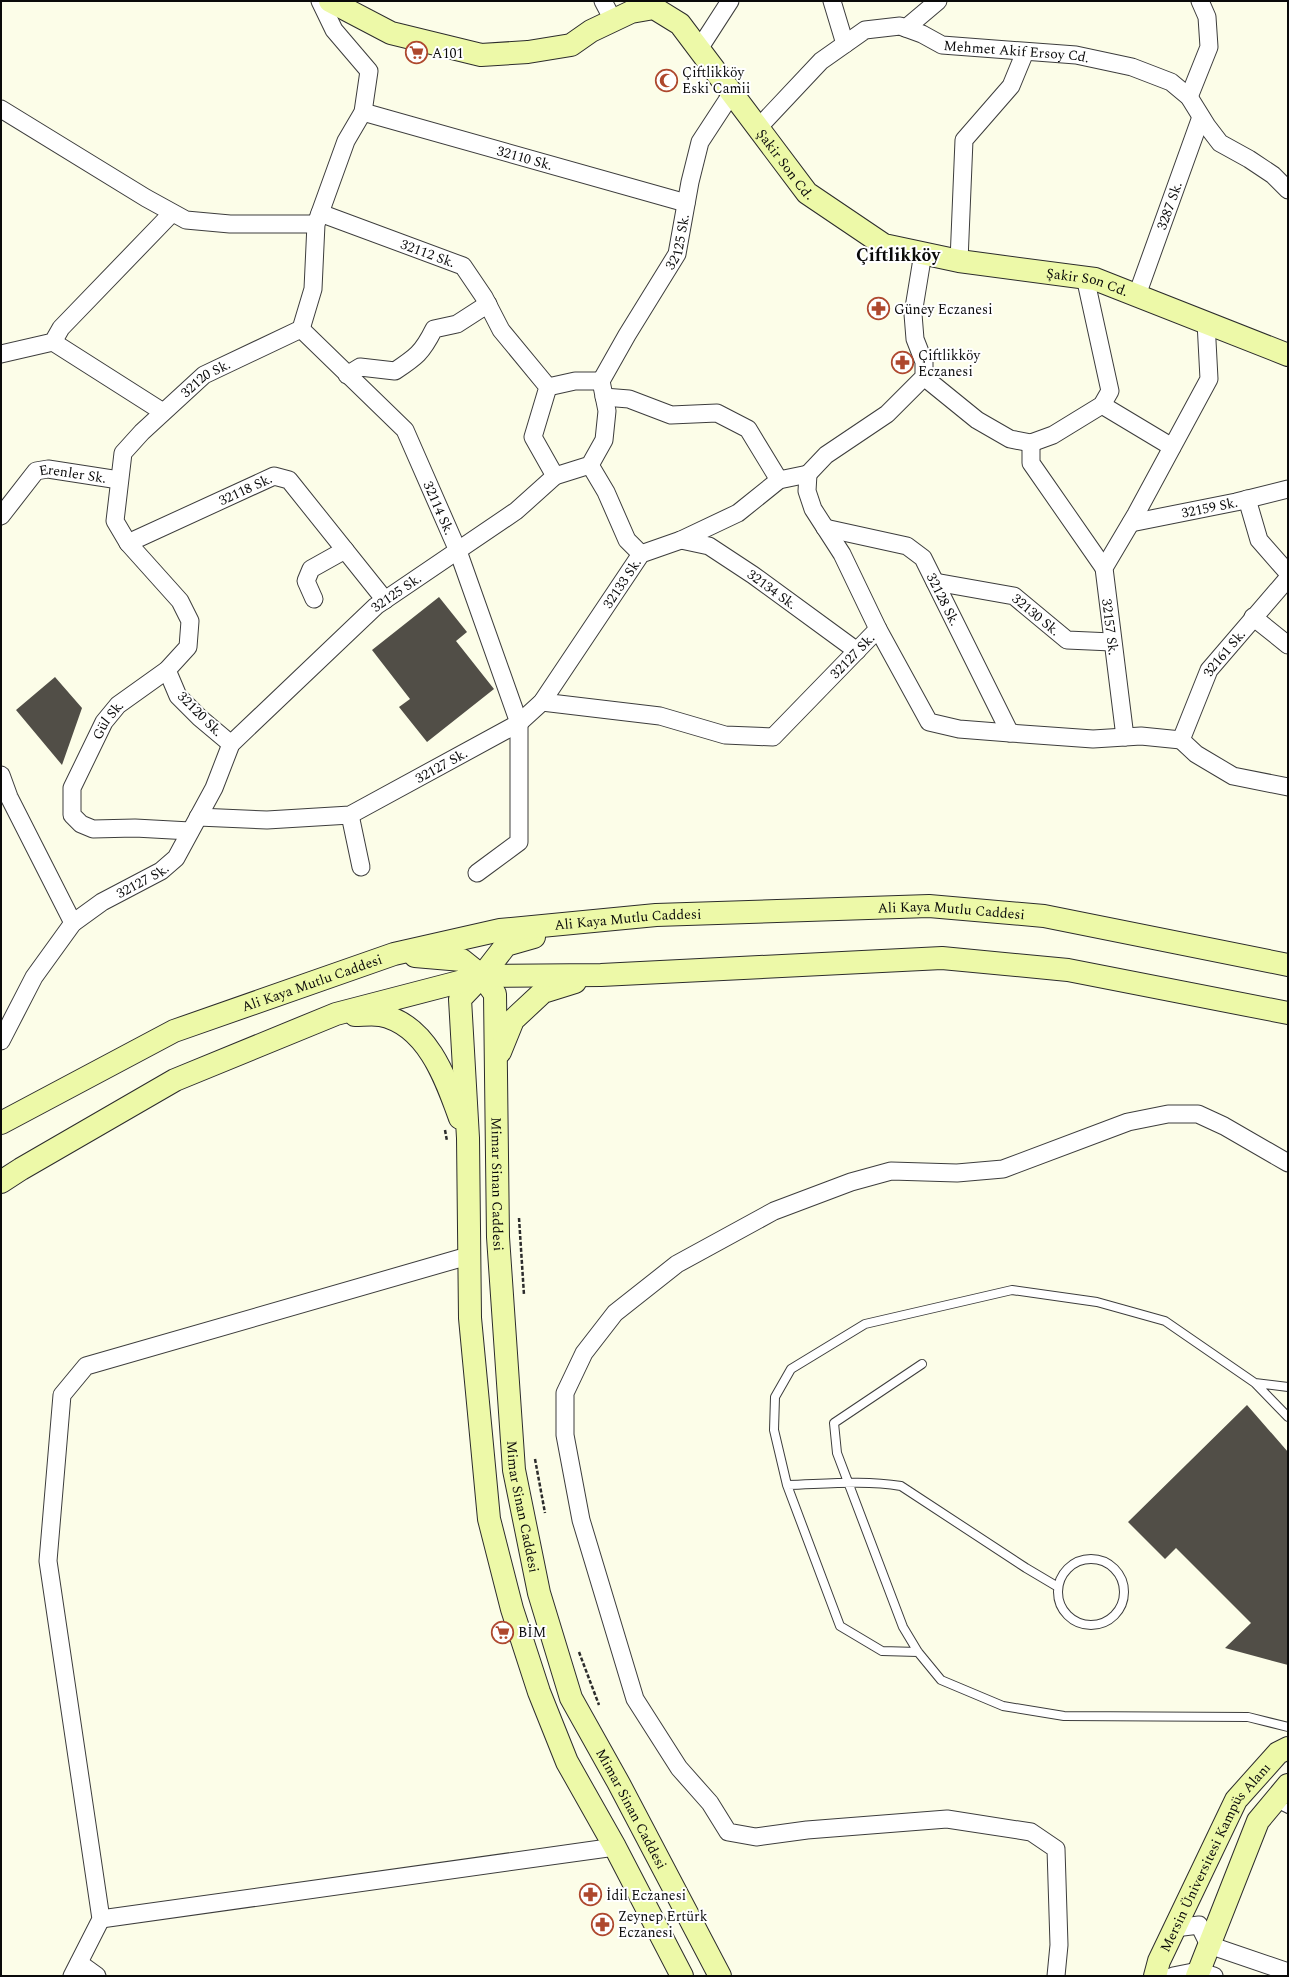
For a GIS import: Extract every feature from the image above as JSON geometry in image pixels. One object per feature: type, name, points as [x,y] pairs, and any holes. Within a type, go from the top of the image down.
[{"type":"street","points":[[301,329],[313,289],[318,218],[346,141],[363,112],[369,71],[334,30],[330,1]]},
{"type":"street","name":"Şakir Son Cd.","points":[[330,1],[390,33],[480,55],[528,52],[571,45],[591,31],[613,20],[631,12],[654,8],[680,24],[807,193],[884,245],[958,261],[1095,279],[1288,355]]},
{"type":"street","points":[[603,1],[613,20]]},
{"type":"street","points":[[699,49],[730,1]]},
{"type":"street","points":[[832,1],[845,44]]},
{"type":"street","points":[[906,28],[938,1]]},
{"type":"street","points":[[1189,98],[1209,47],[1207,17],[1200,1]]},
{"type":"street","name":"Mehmet Akif Ersoy Cd.","points":[[758,128],[821,61],[866,30],[900,26],[942,45],[1076,55],[1132,68],[1171,82],[1189,98],[1220,143],[1273,175],[1288,190]]},
{"type":"street","points":[[958,261],[964,140],[1011,86],[1025,52]]},
{"type":"street","name":"32125 Sk.","points":[[601,381],[626,335],[677,254],[686,203],[700,142],[732,93]]},
{"type":"street","points":[[1,109],[146,198],[186,220],[230,224],[318,218]]},
{"type":"street","name":"32110 Sk.","points":[[363,112],[686,203]]},
{"type":"street","name":"3287 Sk.","points":[[1137,295],[1201,117]]},
{"type":"street","points":[[53,342],[61,328],[172,213]]},
{"type":"street","name":"32112 Sk.","points":[[318,218],[463,266],[488,304],[501,330],[548,387]]},
{"type":"street","points":[[878,629],[842,554],[813,508],[807,491],[808,474],[826,455],[887,414],[924,377],[924,362],[915,339],[913,314],[923,253]]},
{"type":"street","points":[[924,377],[977,420],[1010,439],[1031,443],[1053,435],[1102,405],[1110,392],[1085,277]]},
{"type":"street","points":[[347,375],[360,367],[395,371],[418,355],[424,348],[434,329],[457,324],[488,304]]},
{"type":"street","points":[[1031,443],[1031,463],[1104,568],[1131,523],[1209,379],[1206,322]]},
{"type":"street","name":"32114 Sk.","points":[[301,329],[405,430],[458,551],[519,723],[519,842],[477,872]]},
{"type":"street","name":"32120 Sk.","points":[[231,744],[200,718],[178,696],[167,670],[188,647],[190,621],[180,601],[128,543],[115,520],[123,452],[163,412],[204,376],[301,329]]},
{"type":"street","points":[[1,354],[53,342],[163,412]]},
{"type":"street","points":[[555,476],[533,437],[548,387],[575,381],[601,381],[607,411],[604,440],[590,465],[606,492],[627,540],[641,554]]},
{"type":"street","points":[[604,398],[629,399],[671,415],[717,413],[748,429],[779,480]]},
{"type":"street","points":[[1102,405],[1172,447]]},
{"type":"street","name":"32125 Sk.","points":[[194,824],[214,788],[231,744],[316,661],[386,600],[516,511],[555,476],[590,465]]},
{"type":"street","name":"Erenler Sk.","points":[[1,516],[36,471],[48,468],[119,480]]},
{"type":"street","name":"32133 Sk.","points":[[519,723],[542,702],[641,554],[681,540],[738,513],[779,480],[808,474]]},
{"type":"street","name":"32118 Sk.","points":[[128,543],[274,476],[288,480],[386,600]]},
{"type":"street","name":"32159 Sk.","points":[[1131,523],[1288,489]]},
{"type":"street","points":[[1247,499],[1259,540],[1288,573]]},
{"type":"street","name":"32128 Sk.","points":[[825,528],[907,546],[923,558],[1010,733]]},
{"type":"street","name":"32134 Sk.","points":[[681,540],[709,546],[753,575],[856,651]]},
{"type":"street","points":[[314,599],[306,581],[311,569],[345,550]]},
{"type":"street","name":"32157 Sk.","points":[[1104,568],[1125,737]]},
{"type":"street","name":"32161 Sk.","points":[[1181,740],[1209,670],[1288,578]]},
{"type":"street","name":"32130 Sk.","points":[[935,582],[1014,596],[1067,640],[1112,642]]},
{"type":"street","points":[[1253,618],[1288,645]]},
{"type":"street","name":"32127 Sk.","points":[[542,702],[660,716],[725,734],[773,737],[878,629],[929,722],[959,729],[1093,739],[1141,736],[1181,740]]},
{"type":"street","name":"Gül Sk.","points":[[72,788],[104,722],[118,705],[167,670]]},
{"type":"street","name":"32127 Sk.","points":[[72,788],[72,815],[81,824],[93,829],[135,828],[350,815],[519,723]]},
{"type":"street","points":[[1181,740],[1196,754],[1232,776],[1288,788]]},
{"type":"street","points":[[1,775],[9,797],[73,923]]},
{"type":"street","points":[[350,815],[361,867]]},
{"type":"street","name":"32127 Sk.","points":[[1,1041],[34,977],[73,923],[102,902],[161,871],[176,858],[194,824]]},
{"type":"street","name":"Ali Kaya Mutlu Caddesi","points":[[1,1122],[174,1031],[394,954],[500,930],[656,915],[929,906],[1044,916],[1288,965]]},
{"type":"street","name":"Mimar Sinan Caddesi","points":[[597,921],[506,945],[482,976],[460,1000],[468,1138],[468,1256],[470,1318],[489,1519],[512,1609],[539,1692],[567,1762],[615,1846],[682,1976]]},
{"type":"street","points":[[394,954],[462,960],[482,976]]},
{"type":"street","points":[[1,1182],[175,1080],[336,1014],[482,976],[601,975],[942,958],[1068,970],[1288,1013]]},
{"type":"street","points":[[496,1063],[513,1020],[543,992],[601,975]]},
{"type":"street","name":"Mimar Sinan Caddesi","points":[[482,976],[495,994],[498,1237],[514,1470],[538,1593],[571,1698],[618,1782],[716,1968]]},
{"type":"street","points":[[336,1014],[380,1015],[401,1023],[421,1038],[447,1082],[468,1138]]},
{"type":"street","points":[[1056,1976],[1060,1944],[1056,1849],[1031,1832],[947,1819],[808,1830],[756,1837],[728,1832],[710,1803],[679,1768],[635,1699],[581,1520],[565,1435],[565,1392],[584,1353],[615,1313],[677,1264],[774,1211],[851,1182],[891,1171],[957,1174],[1003,1169],[1128,1122],[1168,1114],[1198,1114],[1224,1126],[1288,1163]]},
{"type":"street","points":[[97,1976],[75,1970],[100,1918],[48,1561],[62,1394],[86,1366],[468,1256]]},
{"type":"street","name":"Mersin Üniversitesi Kampüs Alanı","points":[[1165,1972],[1174,1928],[1236,1800],[1278,1753],[1288,1748]]},
{"type":"street","name":"Mersin Üniversitesi Kampüs Alanı","points":[[1203,1974],[1209,1945],[1258,1821],[1281,1805],[1288,1785]]},
{"type":"street","points":[[100,1918],[615,1846]]},
{"type":"street","points":[[1174,1928],[1199,1925],[1209,1945],[1288,1972]]},
{"type":"street","points":[[716,1968],[730,1976]]},
{"type":"street","points":[[1165,1972],[1203,1974]]},
{"type":"lane","points":[[918,1652],[882,1651],[840,1626],[787,1485],[774,1430],[776,1397],[790,1369],[865,1324],[1012,1290],[1097,1302],[1165,1321],[1255,1383],[1288,1417]]},
{"type":"lane","points":[[922,1364],[834,1423],[837,1453],[903,1627],[918,1652],[941,1680],[1003,1706],[1064,1716],[1248,1717],[1288,1727]]},
{"type":"lane","points":[[1255,1383],[1288,1386]]},
{"type":"lane","points":[[787,1485],[885,1483],[901,1486],[1026,1568],[1058,1587]]},
{"type":"lane","points":[[1088,1559],[1099,1559],[1109,1564],[1117,1571],[1122,1581],[1124,1591],[1123,1602],[1118,1611],[1110,1619],[1089,1625],[1074,1619],[1063,1608],[1059,1598],[1058,1587],[1068,1568],[1077,1562],[1088,1559]]},
{"type":"path","points":[[444,1128],[447,1143]]},
{"type":"building","points":[[439,597],[467,632],[456,641],[494,689],[427,742],[399,707],[410,699],[372,650]]},
{"type":"building","points":[[55,677],[82,708],[62,765],[16,710]]},
{"type":"building","points":[[1247,1405],[1288,1452],[1288,1665],[1225,1648],[1251,1623],[1176,1548],[1165,1559],[1128,1522]]},
{"type":"place","name":"A101","points":[[417,53]]},
{"type":"place","name":"Çiftlikköy Eski Camii","points":[[666,80]]},
{"type":"place","name":"Güney Eczanesi","points":[[879,309]]},
{"type":"place","name":"Çiftlikköy Eczanesi","points":[[903,363]]},
{"type":"place","name":"BİM","points":[[502,1632]]},
{"type":"place","name":"İdil Eczanesi","points":[[591,1895]]},
{"type":"place","name":"Zeynep Ertürk Eczanesi","points":[[602,1924]]},
{"type":"district","name":"Çiftlikköy","points":[[898,255]]}]
